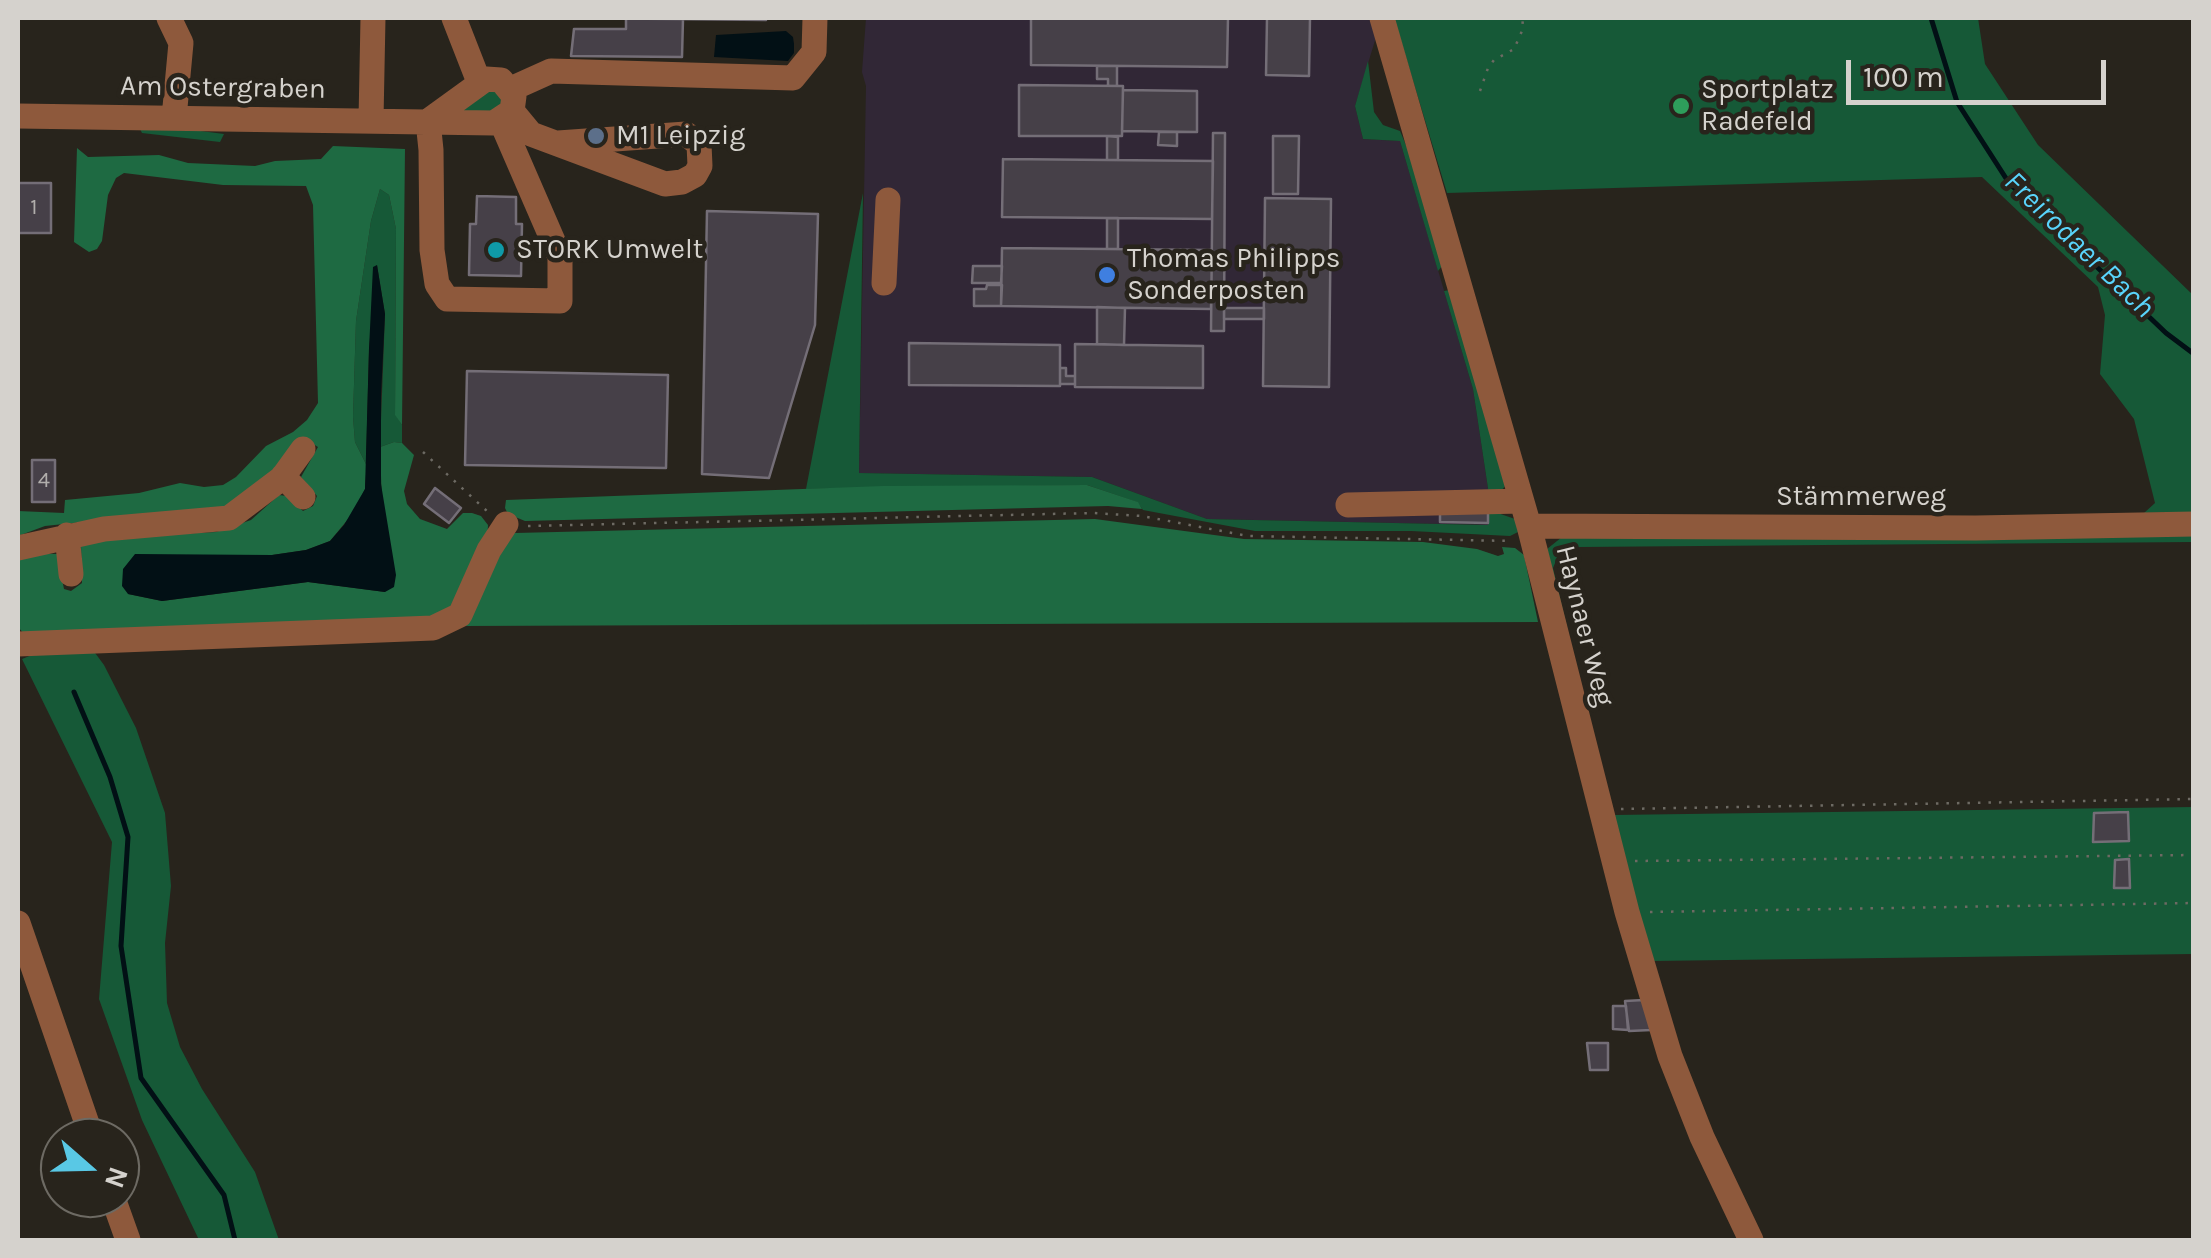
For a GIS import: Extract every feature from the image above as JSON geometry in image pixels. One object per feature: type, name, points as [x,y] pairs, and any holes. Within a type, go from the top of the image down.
[{"type":"street","points":[[169,18],[181,42],[174,118]]},
{"type":"street","points":[[371,120],[373,18]]},
{"type":"street","points":[[454,18],[480,82]]},
{"type":"street","points":[[508,107],[551,71],[793,78],[814,52],[815,18]]},
{"type":"street","name":"Haynaer Weg","points":[[1382,18],[1521,501],[1627,912],[1684,1094],[1752,1240]]},
{"type":"street","points":[[500,80],[508,107],[560,257],[560,301],[448,299],[438,284],[432,250],[428,121],[480,82],[500,80]]},
{"type":"street","points":[[508,107],[530,134],[665,184],[682,182],[695,175],[700,166],[699,144],[686,134],[558,144]]},
{"type":"street","name":"Am Ostergraben","points":[[18,116],[428,121],[508,107]]},
{"type":"street","points":[[884,283],[888,200]]},
{"type":"street","points":[[18,548],[160,522],[230,518],[284,476],[303,449]]},
{"type":"street","points":[[284,476],[303,497]]},
{"type":"street","points":[[1348,504],[1521,501]]},
{"type":"street","points":[[18,644],[433,628],[460,615],[489,550],[506,524]]},
{"type":"street","name":"Stämmerweg","points":[[1530,534],[2194,524]]},
{"type":"street","points":[[67,536],[71,574]]},
{"type":"street","points":[[18,923],[85,1118]]},
{"type":"path","points":[[1480,91],[1494,60],[1514,50],[1522,31],[1522,18]]},
{"type":"path","points":[[424,452],[479,506],[506,524],[582,526],[1093,512],[1142,516],[1248,536],[1530,534]]},
{"type":"path","points":[[1600,809],[2194,799]]},
{"type":"path","points":[[1614,861],[2194,855]]},
{"type":"path","points":[[1627,912],[2194,903]]},
{"type":"shaded area","points":[[866,18],[1372,18],[1377,34],[1355,106],[1363,139],[1400,141],[1473,389],[1489,495],[1489,525],[1207,519],[1092,477],[859,473],[866,86],[862,72]]},
{"type":"shaded area","points":[[786,31],[794,44],[788,61],[714,57],[716,35]]},
{"type":"shaded area","points":[[377,265],[385,314],[381,484],[396,575],[394,587],[385,592],[308,582],[162,601],[128,594],[122,586],[123,569],[135,554],[272,555],[306,550],[330,541],[344,525],[365,489],[373,267]]},
{"type":"green space","name":"Sportplatz Radefeld","points":[[1394,18],[1978,18],[1985,64],[2038,145],[2193,295],[2193,512],[2144,513],[2155,503],[2134,419],[2100,374],[2105,315],[2098,287],[1982,177],[1447,193]]},
{"type":"green space","points":[[1368,61],[1374,112],[1383,125],[1400,131],[1422,183],[1442,266],[1438,271],[1400,141],[1363,139],[1355,106]]},
{"type":"green space","points":[[493,87],[504,100],[496,111],[461,111]]},
{"type":"green space","points":[[139,127],[224,134],[220,142],[142,133]]},
{"type":"green space","points":[[333,146],[405,149],[402,425],[395,415],[396,229],[389,195],[380,189],[371,221],[356,321],[353,417],[355,442],[366,464],[366,475],[365,489],[354,512],[330,541],[306,550],[272,555],[128,594],[162,601],[308,582],[385,592],[380,447],[394,442],[402,443],[414,455],[404,491],[407,504],[420,519],[447,529],[463,513],[472,513],[488,525],[487,545],[443,619],[25,635],[18,627],[18,560],[30,553],[57,554],[64,589],[71,591],[82,583],[81,546],[105,538],[216,532],[251,520],[279,495],[287,496],[303,511],[313,506],[317,496],[301,477],[318,447],[308,441],[234,506],[45,526],[18,536],[18,511],[64,513],[65,500],[139,493],[180,483],[223,485],[266,446],[307,420],[318,403],[313,205],[306,186],[223,185],[124,173],[116,178],[108,195],[102,241],[89,252],[74,242],[77,148],[88,157],[159,155],[188,163],[255,166],[321,159]]},
{"type":"green space","points":[[380,189],[389,195],[396,229],[395,414],[402,425],[402,443],[380,447],[385,314],[377,265],[369,349],[366,464],[355,442],[353,417],[356,321],[371,221]]},
{"type":"green space","points":[[863,193],[859,473],[1092,477],[1207,519],[1488,525],[1489,510],[1515,519],[1520,531],[1510,536],[1411,531],[1255,531],[1143,510],[1137,502],[1087,485],[806,489]]},
{"type":"green space","points":[[1450,290],[1508,483],[1499,493],[1489,495],[1473,389],[1444,291]]},
{"type":"green space","points":[[1087,485],[1138,502],[1142,509],[1108,506],[525,521],[508,514],[505,508],[506,500],[883,486]]},
{"type":"green space","points":[[1095,519],[1244,539],[1423,542],[1477,549],[1498,556],[1504,554],[1502,547],[1515,548],[1524,555],[1538,622],[461,626],[507,536],[515,533]]},
{"type":"green space","points":[[2194,533],[2193,542],[1580,547],[1560,551],[1553,568],[1599,762],[1547,549],[1562,537]]},
{"type":"green space","points":[[87,642],[104,665],[136,728],[165,813],[171,886],[165,943],[167,1003],[180,1047],[255,1172],[279,1240],[199,1240],[142,1120],[99,999],[112,842],[22,659],[57,645]]},
{"type":"green space","points":[[2193,807],[2193,954],[1651,961],[1614,815]]},
{"type":"building","points":[[574,18],[766,18],[766,20]]},
{"type":"building","points":[[626,18],[683,19],[682,57],[571,56],[574,29],[626,29]]},
{"type":"building","points":[[1031,18],[1228,18],[1227,67],[1031,65]]},
{"type":"building","points":[[1267,18],[1310,18],[1309,76],[1266,75]]},
{"type":"building","points":[[1097,66],[1117,66],[1117,86],[1108,86],[1108,79],[1097,79]]},
{"type":"building","points":[[1019,85],[1123,86],[1122,136],[1019,136]]},
{"type":"building","points":[[1123,90],[1197,91],[1197,132],[1122,131]]},
{"type":"building","points":[[1159,132],[1177,132],[1177,146],[1158,145]]},
{"type":"building","points":[[1213,133],[1225,133],[1224,331],[1211,331]]},
{"type":"building","points":[[1107,136],[1118,137],[1118,160],[1107,160]]},
{"type":"building","points":[[1273,136],[1299,136],[1298,194],[1273,194]]},
{"type":"building","points":[[1003,159],[1213,161],[1212,219],[1002,217]]},
{"type":"building","points":[[18,183],[51,183],[51,233],[18,233]]},
{"type":"building","name":"STORK Umwelt","points":[[477,196],[516,197],[516,224],[522,224],[521,276],[469,275],[470,224],[476,224]]},
{"type":"building","points":[[1265,198],[1331,199],[1329,387],[1263,386]]},
{"type":"building","points":[[707,211],[818,214],[815,325],[769,478],[702,474]]},
{"type":"building","points":[[1107,218],[1118,218],[1118,249],[1107,249]]},
{"type":"building","name":"Thomas Philipps Sonderposten","points":[[1002,248],[1212,250],[1211,309],[1001,306]]},
{"type":"building","points":[[973,266],[1002,266],[1001,283],[972,283]]},
{"type":"building","points":[[987,285],[1002,285],[1001,306],[974,306],[974,289],[986,289]]},
{"type":"building","points":[[1097,307],[1125,308],[1124,345],[1097,344]]},
{"type":"building","points":[[1224,308],[1264,308],[1264,319],[1224,319]]},
{"type":"building","points":[[909,343],[1060,345],[1060,386],[909,385]]},
{"type":"building","points":[[1075,344],[1203,346],[1203,388],[1075,387]]},
{"type":"building","points":[[1060,368],[1066,368],[1066,376],[1075,376],[1075,384],[1060,384]]},
{"type":"building","points":[[467,371],[668,375],[666,468],[465,465]]},
{"type":"building","points":[[32,460],[55,460],[55,502],[32,502]]},
{"type":"building","points":[[435,488],[461,508],[449,523],[424,504]]},
{"type":"building","points":[[1440,510],[1488,511],[1488,523],[1440,522]]},
{"type":"building","points":[[2128,812],[2129,841],[2093,842],[2094,813]]},
{"type":"building","points":[[2129,859],[2130,888],[2114,888],[2115,860]]},
{"type":"building","points":[[1644,1000],[1651,1030],[1629,1031],[1625,1001]]},
{"type":"building","points":[[1613,1006],[1626,1006],[1628,1030],[1613,1029]]},
{"type":"building","points":[[1587,1043],[1608,1043],[1608,1070],[1590,1070]]},
{"type":"waterway","name":"Freirodaer Bach","points":[[1931,18],[1957,102],[2009,183],[2166,333],[2194,354]]},
{"type":"waterway","points":[[74,692],[110,777],[128,837],[121,946],[141,1078],[224,1195],[235,1240]]},
{"type":"place","name":"Sportplatz Radefeld","points":[[1681,106]]},
{"type":"place","name":"M1 Leipzig","points":[[596,136]]},
{"type":"place","name":"STORK Umwelt","points":[[496,250]]},
{"type":"place","name":"Thomas Philipps Sonderposten","points":[[1107,275]]}]
